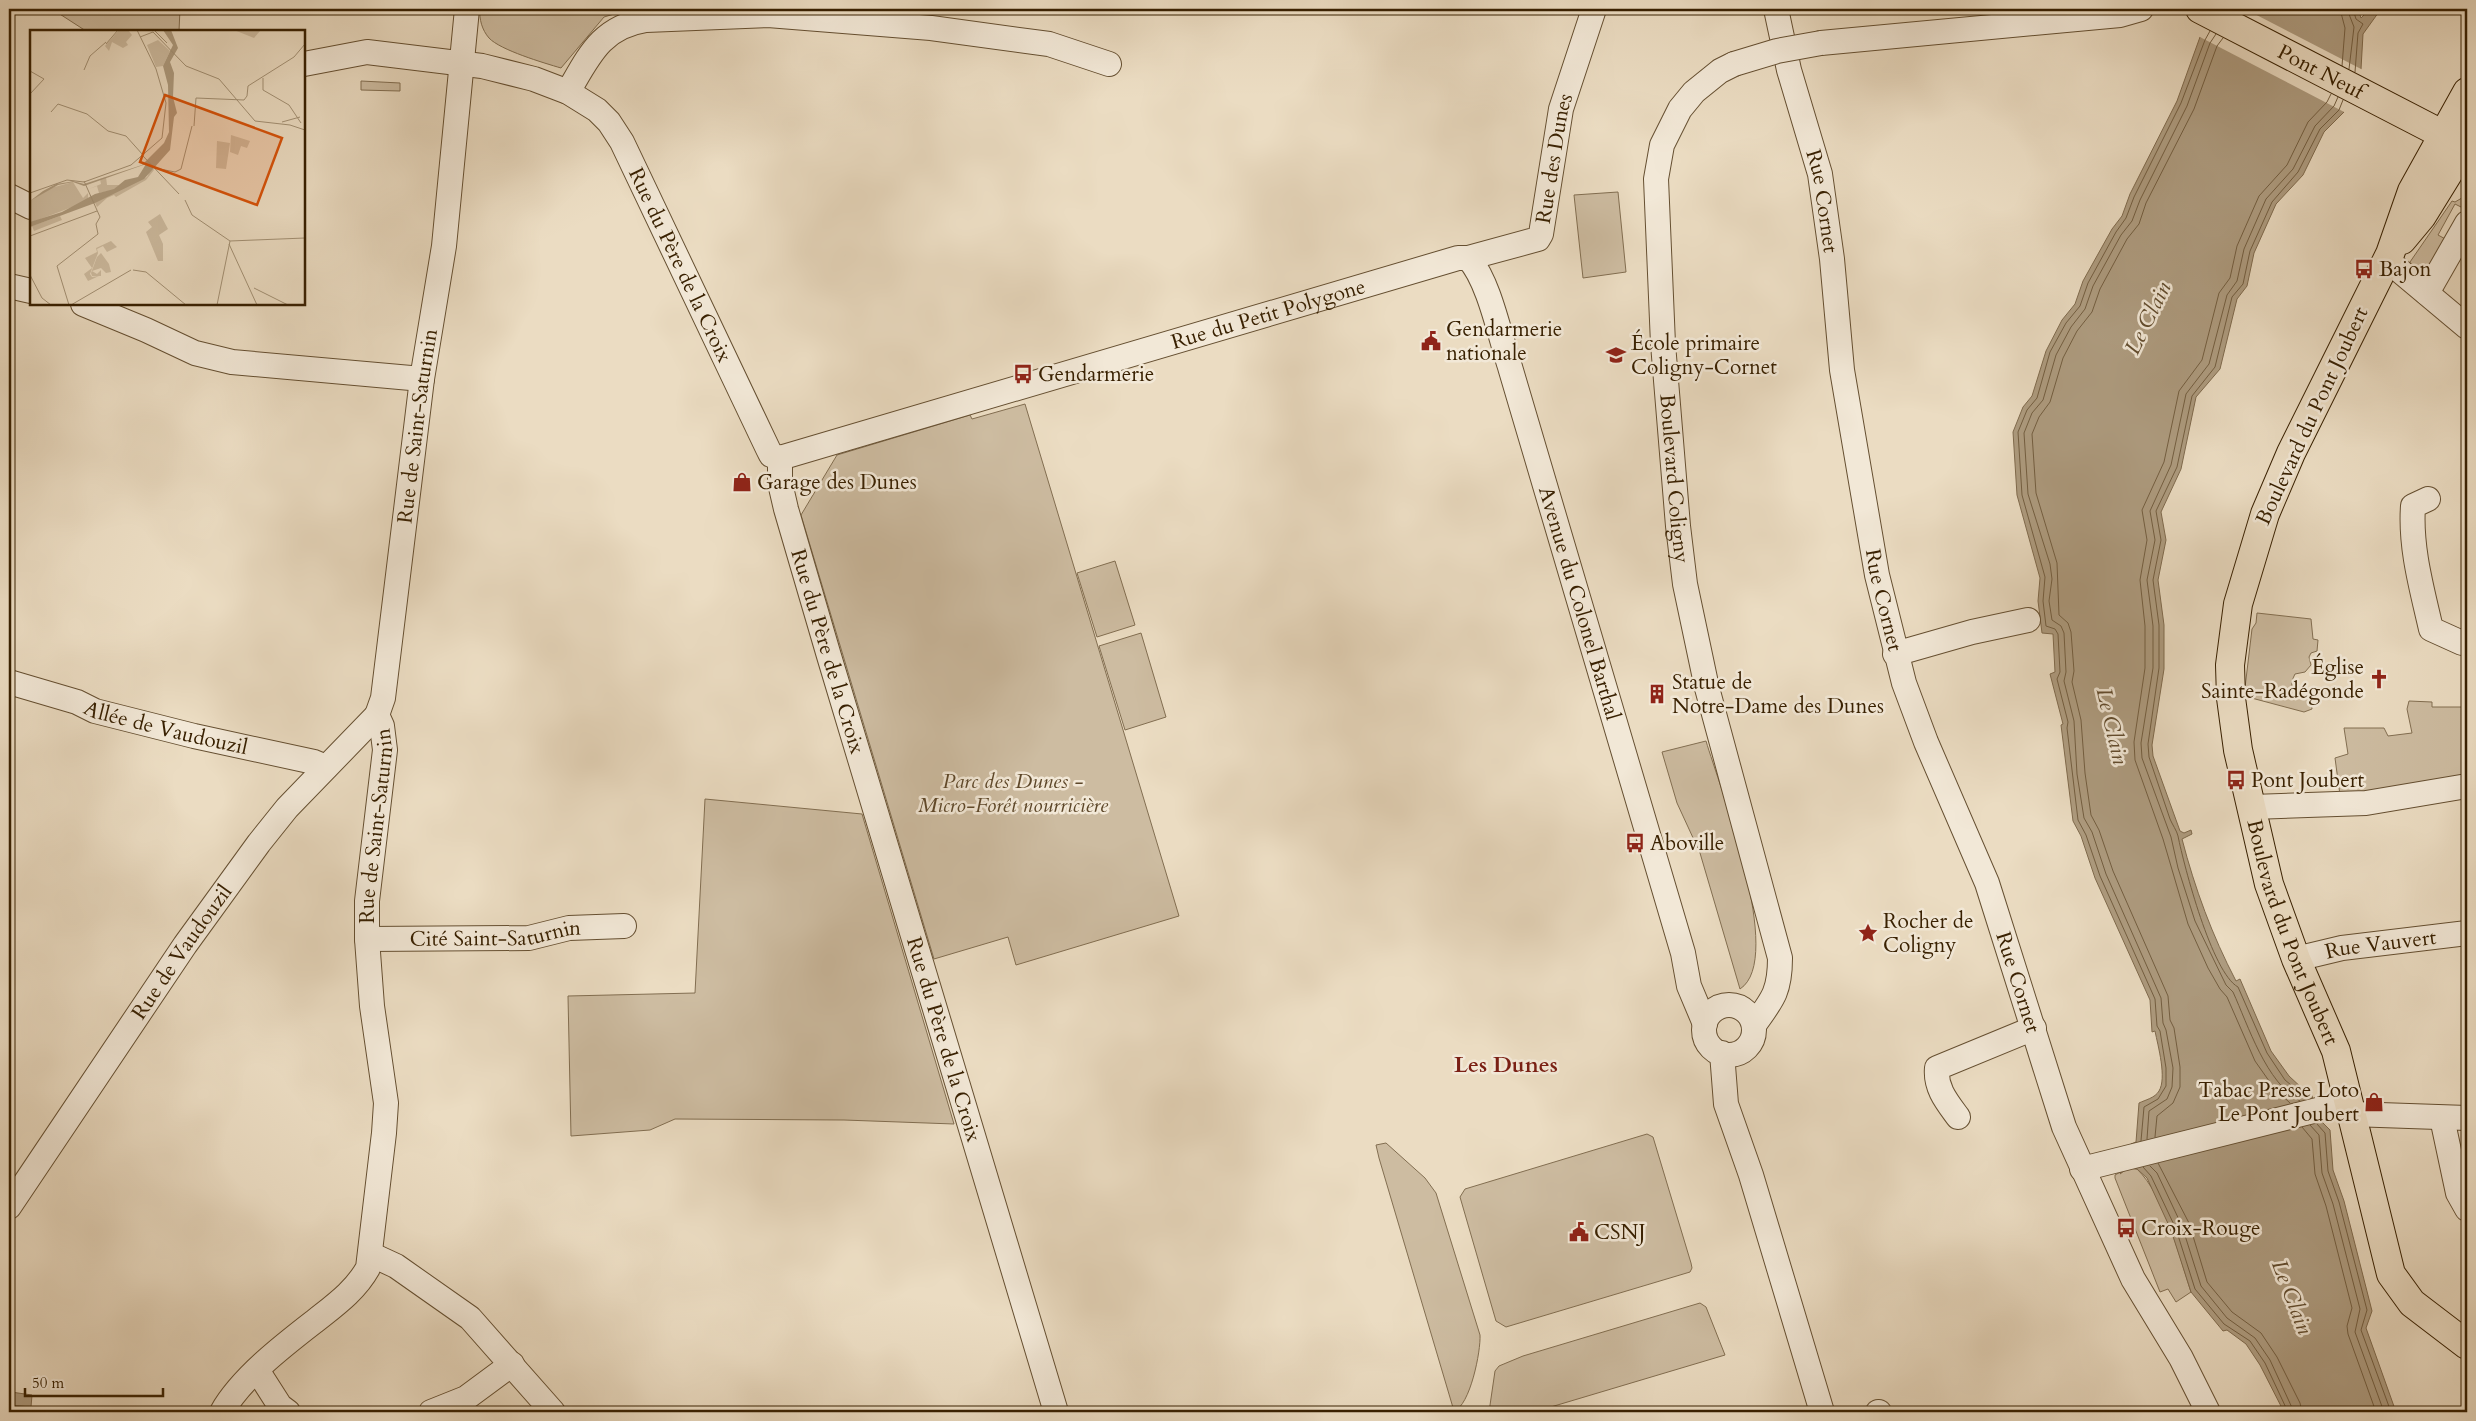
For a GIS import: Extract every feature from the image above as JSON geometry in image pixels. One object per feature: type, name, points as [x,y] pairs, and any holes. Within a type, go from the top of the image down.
[{"type":"main road","name":"Pont Neuf","points":[[2200,9],[2461,143]]},
{"type":"main road","name":"Boulevard du Pont Joubert","points":[[2467,92],[2461,143],[2422,216],[2388,257],[2291,453],[2260,528],[2238,604],[2230,665],[2231,698],[2238,750],[2269,884],[2296,959],[2336,1051],[2391,1274],[2412,1303],[2467,1345]]},
{"type":"street","points":[[463,63],[467,9]]},
{"type":"street","name":"Rue des Dunes","points":[[1468,258],[1532,241],[1540,236],[1561,108],[1594,9]]},
{"type":"street","name":"Rue Cornet","points":[[1776,9],[1789,70],[1820,174],[1832,259],[1842,370],[1877,575],[1895,654],[1926,742],[1987,883],[2064,1127],[2133,1279],[2181,1358],[2208,1412]]},
{"type":"street","name":"Boulevard Coligny","points":[[2079,19],[2105,9]]},
{"type":"street","name":"Boulevard Coligny","points":[[1740,1013],[1773,1000],[1780,981],[1780,958],[1707,688],[1685,584],[1678,526],[1663,344],[1656,179],[1662,144],[1675,118],[1694,92],[1713,76],[1734,64],[1777,50],[1821,43],[2120,15],[2140,9]]},
{"type":"street","points":[[568,92],[590,55],[607,36],[629,23],[646,20],[768,15],[931,28],[1049,44],[1109,64]]},
{"type":"street","name":"Rue du Père de la Croix","points":[[305,64],[367,52],[463,63],[534,79],[568,92],[597,110],[609,122],[622,142],[768,449],[771,455],[780,458],[780,483],[786,509],[1056,1412]]},
{"type":"street","name":"Rue de Saint-Saturnin","points":[[222,1412],[257,1370],[360,1282],[368,1268],[386,1103],[372,1006],[367,939],[367,901],[385,750],[382,726],[377,715],[383,698],[422,379],[444,246],[463,63]]},
{"type":"street","points":[[9,196],[30,206]]},
{"type":"street","points":[[2427,293],[2467,223]]},
{"type":"street","points":[[2388,257],[2467,327]]},
{"type":"street","name":"Rue du Petit Polygone","points":[[780,458],[1458,258],[1468,258]]},
{"type":"street","name":"Avenue du Colonel Barthal","points":[[1468,258],[1476,266],[1483,281],[1507,358],[1683,953],[1690,986],[1705,1024]]},
{"type":"street","points":[[9,286],[30,291]]},
{"type":"street","points":[[85,305],[146,330],[178,347],[212,358],[422,379]]},
{"type":"street","points":[[2428,499],[2413,506],[2412,519],[2420,583],[2431,630],[2462,644],[2467,644]]},
{"type":"street","points":[[1895,654],[1972,632],[2028,620]]},
{"type":"street","name":"Allée de Vaudouzil","points":[[9,682],[76,702],[95,711],[194,736],[314,762],[326,768]]},
{"type":"street","name":"Rue de Vaudouzil","points":[[9,1207],[185,945],[264,836],[287,808],[362,733],[377,715]]},
{"type":"street","points":[[2252,807],[2376,802],[2467,786]]},
{"type":"street","name":"Cité Saint-Saturnin","points":[[367,939],[529,938],[568,928],[624,926]]},
{"type":"street","name":"Rue Vauvert","points":[[2296,959],[2342,948],[2467,933]]},
{"type":"street","name":"Avenue du Colonel Barthal","points":[[1683,953],[1698,985],[1714,1002],[1740,1013]]},
{"type":"street","points":[[1740,1013],[1751,1041],[1730,1053],[1709,1045],[1706,1038],[1705,1024],[1708,1016],[1740,1013]]},
{"type":"street","points":[[1958,1117],[1942,1096],[1936,1076],[1937,1068],[2034,1028]]},
{"type":"street","points":[[1730,1053],[1751,1175],[1822,1412]]},
{"type":"street","points":[[2082,1169],[2320,1109],[2350,1108],[2442,1118],[2467,1118]]},
{"type":"street","points":[[2442,1118],[2458,1193],[2467,1209]]},
{"type":"street","points":[[370,1254],[396,1266],[470,1318],[553,1412]]},
{"type":"street","points":[[431,1412],[466,1398],[512,1364]]},
{"type":"street","points":[[257,1370],[280,1406],[288,1412]]},
{"type":"green space","points":[[52,9],[180,9],[179,30],[84,30]]},
{"type":"green space","points":[[480,9],[631,9],[604,17],[561,68],[523,56],[495,43],[489,38],[483,28]]},
{"type":"green space","points":[[361,81],[400,83],[400,91],[361,90]]},
{"type":"green space","points":[[1618,192],[1626,272],[1583,278],[1574,195]]},
{"type":"green space","points":[[2467,195],[2467,210],[2455,204],[2438,235],[2451,242],[2424,279],[2410,268],[2410,262],[2452,201],[2455,202]]},
{"type":"green space","name":"Parc des Dunes - Micro-Forêt nourricière","points":[[1025,404],[1179,916],[1016,965],[1008,937],[934,959],[801,515],[837,455],[970,415],[972,419]]},
{"type":"green space","points":[[1115,561],[1135,625],[1097,637],[1077,573]]},
{"type":"green space","points":[[2257,613],[2311,619],[2313,639],[2318,640],[2317,651],[2311,653],[2309,657],[2311,665],[2305,672],[2295,674],[2292,687],[2307,695],[2311,700],[2312,709],[2304,712],[2244,696],[2252,629],[2256,623]]},
{"type":"green space","points":[[1141,633],[1166,717],[1125,730],[1099,646]]},
{"type":"green space","points":[[2409,701],[2432,702],[2432,707],[2467,707],[2467,777],[2340,795],[2335,758],[2348,754],[2344,728],[2384,728],[2388,736],[2412,733],[2407,709]]},
{"type":"green space","points":[[1706,741],[1735,831],[1753,909],[1756,944],[1752,972],[1740,989],[1700,853],[1677,803],[1662,752]]},
{"type":"green space","points":[[705,799],[862,814],[954,1124],[844,1120],[675,1119],[650,1130],[571,1136],[568,996],[695,993]]},
{"type":"green space","points":[[1647,1134],[1653,1137],[1691,1263],[1692,1268],[1690,1272],[1506,1327],[1496,1321],[1460,1197],[1465,1189]]},
{"type":"green space","points":[[1386,1143],[1425,1178],[1436,1193],[1480,1335],[1479,1353],[1470,1389],[1460,1407],[1454,1411],[1379,1158],[1376,1145]]},
{"type":"green space","points":[[2128,1168],[2137,1169],[2147,1180],[2170,1226],[2191,1292],[2176,1302],[2168,1289],[2160,1292],[2115,1178],[2115,1175]]},
{"type":"green space","points":[[1700,1303],[1706,1307],[1725,1355],[1534,1412],[1489,1412],[1495,1371],[1499,1366],[1523,1356]]},
{"type":"water","name":"Le Clain","points":[[2219,9],[2358,9],[2361,18],[2370,9],[2381,9],[2363,34],[2361,69],[2344,112],[2324,132],[2303,175],[2276,204],[2254,253],[2247,286],[2237,299],[2220,369],[2196,397],[2181,469],[2161,512],[2166,540],[2158,580],[2164,625],[2164,669],[2152,745],[2153,756],[2180,831],[2184,833],[2191,830],[2192,834],[2182,839],[2198,894],[2219,946],[2236,981],[2240,979],[2271,1051],[2289,1076],[2304,1090],[2310,1088],[2318,1118],[2330,1130],[2333,1170],[2344,1201],[2372,1311],[2366,1328],[2396,1412],[2284,1412],[2260,1365],[2246,1344],[2227,1330],[2223,1331],[2191,1292],[2171,1230],[2147,1178],[2137,1169],[2128,1168],[2120,1174],[2133,1155],[2131,1144],[2136,1142],[2139,1103],[2159,1091],[2162,1078],[2161,1062],[2155,1031],[2152,1032],[2150,1000],[2095,878],[2081,836],[2073,821],[2061,725],[2063,724],[2050,674],[2055,672],[2053,634],[2042,633],[2038,601],[2040,578],[2017,495],[2013,432],[2023,407],[2032,396],[2046,351],[2062,320],[2075,304],[2083,281],[2112,229],[2122,216],[2130,194],[2177,101],[2200,37]]},
{"type":"water","points":[[11,1392],[32,1395],[31,1407],[9,1405]]},
{"type":"pier","points":[[2216,9],[2245,9],[2363,70],[2346,113],[2198,36]]},
{"type":"place","name":"Bajon","points":[[2364,269]]},
{"type":"place","name":"Gendarmerie nationale","points":[[1431,341]]},
{"type":"place","name":"École primaire Coligny-Cornet","points":[[1616,355]]},
{"type":"place","name":"Gendarmerie","points":[[1023,374]]},
{"type":"place","name":"Garage des Dunes","points":[[742,482]]},
{"type":"place","name":"Église Sainte-Radégonde","points":[[2379,679]]},
{"type":"place","name":"Statue de Notre-Dame des Dunes","points":[[1657,694]]},
{"type":"place","name":"Pont Joubert","points":[[2236,780]]},
{"type":"place","name":"Aboville","points":[[1635,843]]},
{"type":"place","name":"Rocher de Coligny","points":[[1868,933]]},
{"type":"place","name":"Tabac Presse Loto Le Pont Joubert","points":[[2374,1102]]},
{"type":"place","name":"Croix-Rouge","points":[[2126,1228]]},
{"type":"place","name":"CSNJ","points":[[1579,1232]]},
{"type":"district","name":"Les Dunes","points":[[1506,1065]]}]
